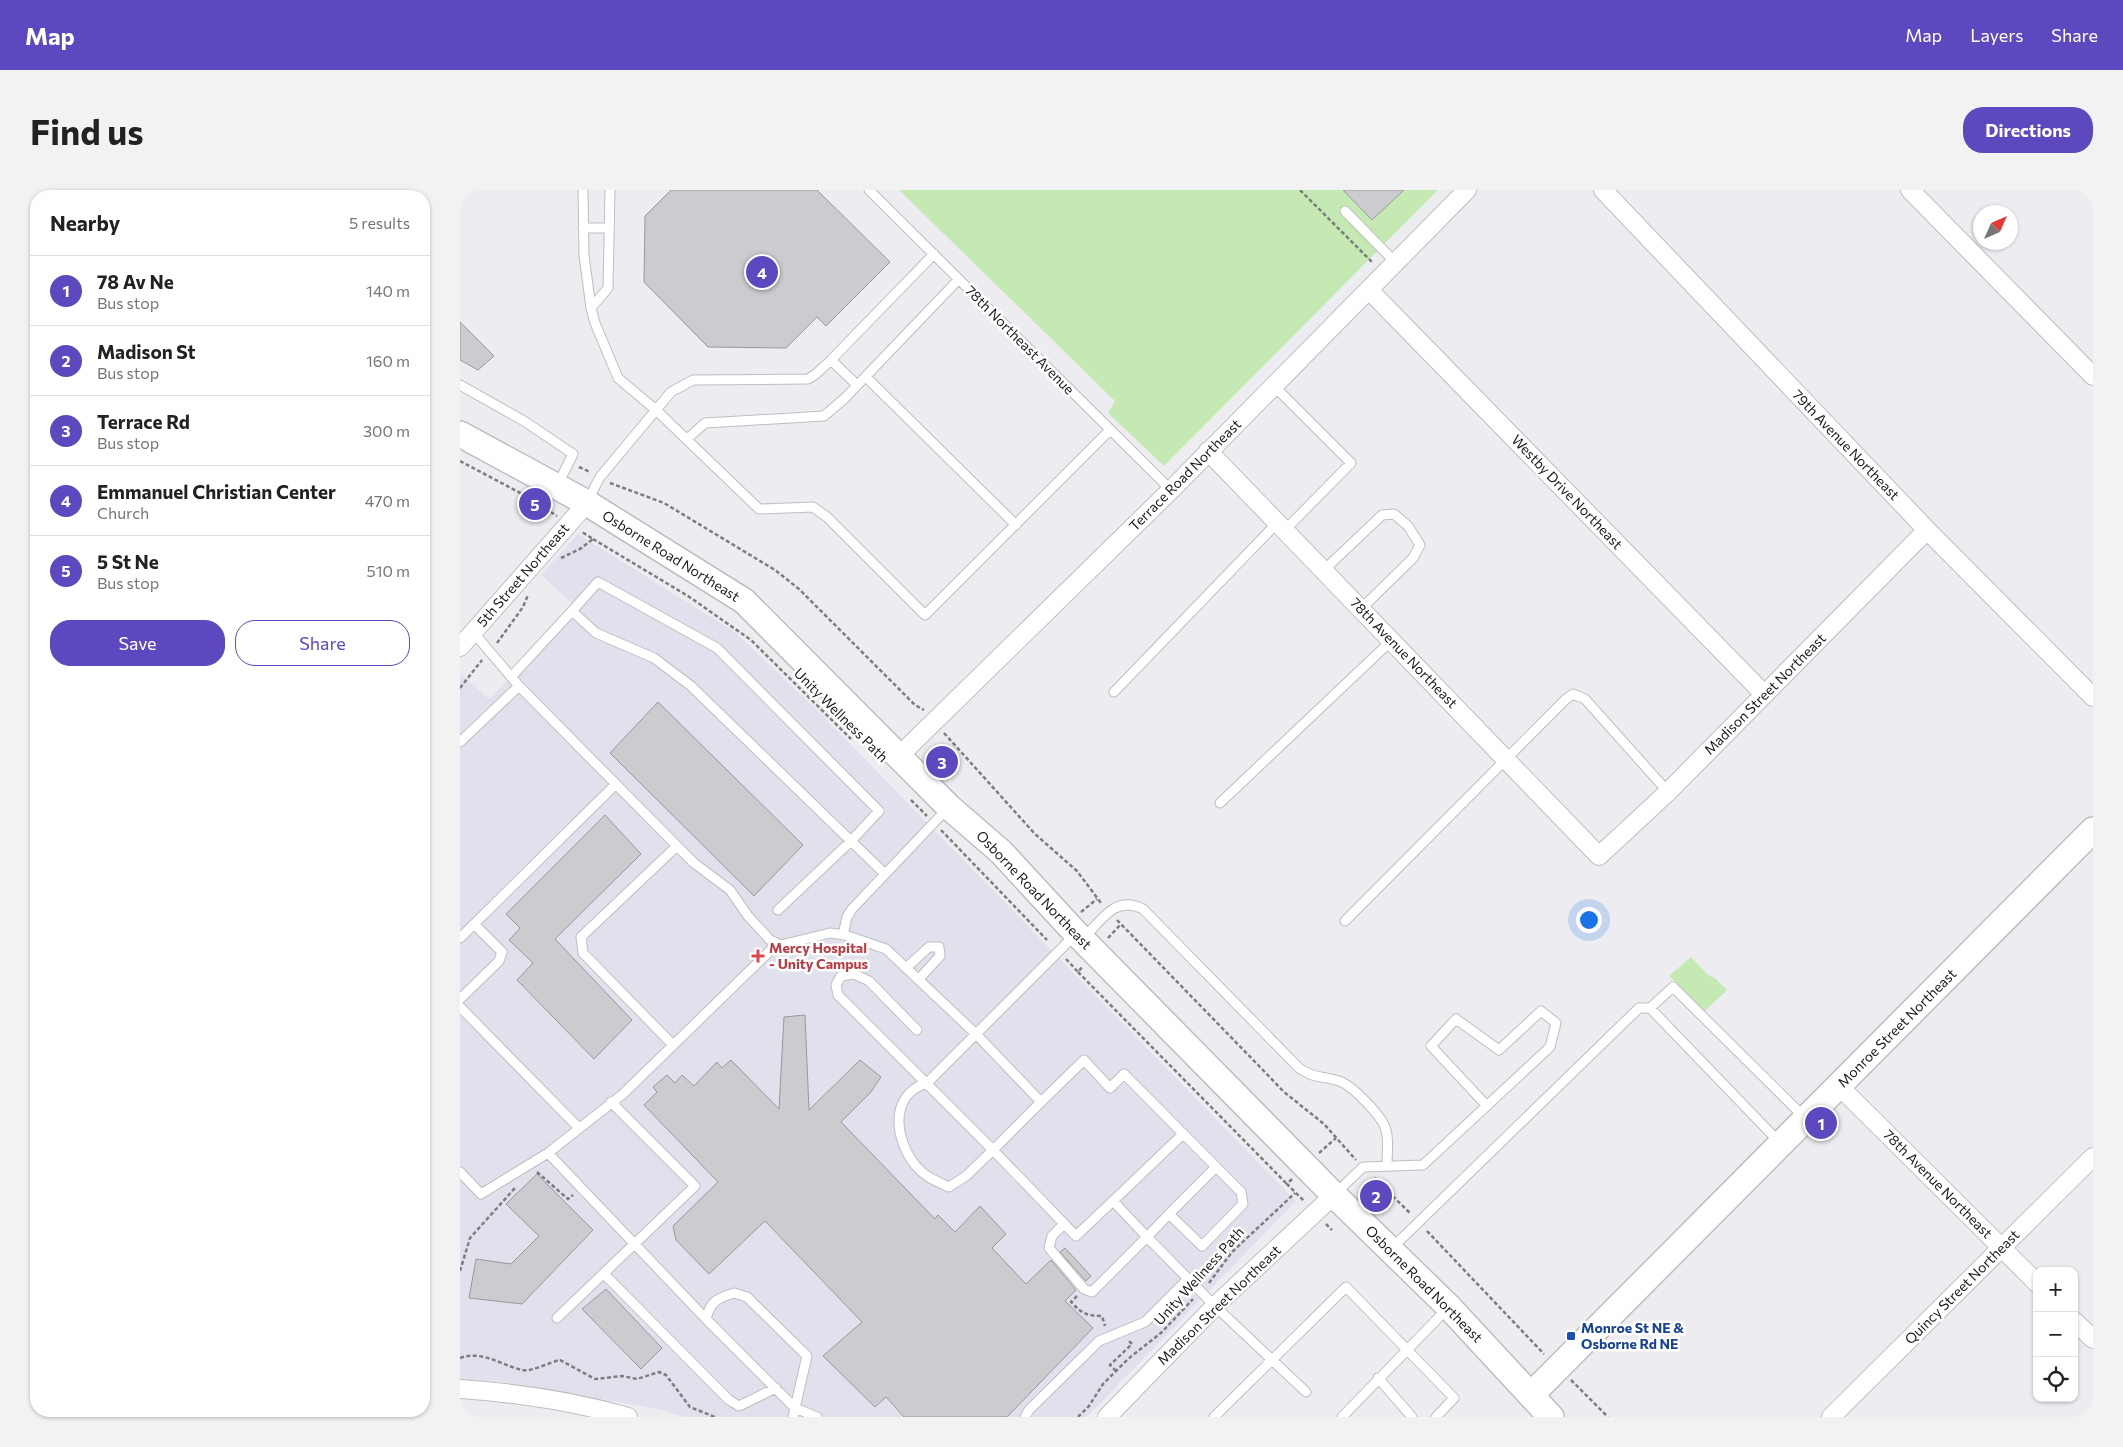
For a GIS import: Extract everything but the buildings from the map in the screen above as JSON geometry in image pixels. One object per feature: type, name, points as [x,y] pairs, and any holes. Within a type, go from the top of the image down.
[{"type":"street","name":"Terrace Road Northeast","points":[[899,756],[1171,490],[1467,190]]},
{"type":"street","name":"79th Avenue Northeast","points":[[1603,190],[1927,530],[2093,697]]},
{"type":"street","points":[[1910,190],[2093,376]]},
{"type":"street","name":"Westby Drive Northeast","points":[[1369,290],[1764,694]]},
{"type":"street","name":"Osborne Road Northeast","points":[[460,434],[586,503],[744,602],[899,756],[942,815],[1001,852],[1079,937],[1334,1195],[1449,1306],[1551,1417]]},
{"type":"street","name":"78th Avenue Northeast","points":[[1208,451],[1600,856]]},
{"type":"street","name":"5th Street Northeast","points":[[460,647],[586,503]]},
{"type":"street","name":"Madison Street Northeast","points":[[1600,856],[1668,792],[1927,530]]},
{"type":"street","name":"Monroe Street Northeast","points":[[1531,1395],[2093,830]]},
{"type":"street","name":"78th Avenue Northeast","points":[[1839,1086],[2033,1279]]},
{"type":"street","name":"Quincy Street Northeast","points":[[1831,1417],[2093,1157]]},
{"type":"street","name":"Madison Street Northeast","points":[[1110,1416],[1215,1306],[1334,1195]]},
{"type":"street","points":[[2078,1325],[2093,1340]]},
{"type":"street","points":[[460,1389],[521,1394],[585,1405],[628,1417]]},
{"type":"lane","points":[[583,190],[584,255],[591,308],[595,323],[618,378],[656,410],[759,509],[812,507],[827,517],[925,615],[1110,430]]},
{"type":"lane","points":[[591,308],[608,288],[610,190]]},
{"type":"lane","name":"78th Northeast Avenue","points":[[869,190],[1171,490]]},
{"type":"lane","points":[[1345,211],[1396,263]]},
{"type":"lane","points":[[584,228],[608,228]]},
{"type":"lane","points":[[586,503],[600,477],[671,392],[693,380],[808,380],[831,360],[934,254]]},
{"type":"lane","points":[[687,439],[705,423],[824,416],[866,376],[959,279]]},
{"type":"lane","points":[[831,360],[857,385]]},
{"type":"lane","points":[[866,376],[1016,525]]},
{"type":"lane","points":[[460,385],[524,421],[573,454],[557,487]]},
{"type":"lane","points":[[1114,692],[1280,526],[1351,463],[1274,386]]},
{"type":"lane","points":[[1324,570],[1382,515],[1394,514],[1408,526],[1420,545],[1413,558],[1361,609]]},
{"type":"lane","points":[[511,677],[598,582],[717,648],[879,811],[851,841],[778,910]]},
{"type":"lane","points":[[572,611],[596,633],[654,658],[691,686],[885,874]]},
{"type":"lane","points":[[473,632],[519,686],[677,846],[694,863],[730,890],[748,916],[770,940],[781,945],[830,933],[843,935],[886,949],[976,1033],[1041,1102]]},
{"type":"lane","points":[[1220,803],[1391,640]]},
{"type":"lane","points":[[460,742],[519,686]]},
{"type":"lane","points":[[1346,922],[1573,694],[1580,695],[1668,792]]},
{"type":"lane","points":[[460,938],[616,784]]},
{"type":"lane","points":[[843,935],[847,917],[852,909],[942,815]]},
{"type":"lane","points":[[673,1045],[583,953],[581,937],[677,846]]},
{"type":"lane","points":[[1169,1214],[1202,1246],[1242,1204],[1241,1192],[1124,1074],[1110,1088],[1084,1060],[966,1176],[948,1187],[929,1178],[915,1166],[900,1138],[898,1116],[906,1097],[915,1086],[927,1083],[976,1033],[1079,937],[1110,912],[1120,906],[1131,903],[1144,910],[1299,1068],[1312,1077],[1339,1081],[1351,1087],[1382,1120],[1386,1131],[1387,1165]]},
{"type":"lane","points":[[460,999],[499,961],[502,952],[474,924]]},
{"type":"lane","points":[[460,1172],[481,1194],[548,1153],[612,1102],[777,944]]},
{"type":"lane","points":[[907,967],[929,947],[939,947],[940,956],[919,979]]},
{"type":"lane","points":[[917,1030],[869,981],[854,974],[841,976],[836,985],[838,995],[1076,1236],[1184,1134]]},
{"type":"lane","points":[[1391,1249],[1639,1008],[1650,1008],[1673,987],[1806,1119]]},
{"type":"lane","points":[[460,1007],[579,1128]]},
{"type":"lane","points":[[1650,1008],[1781,1144]]},
{"type":"lane","points":[[1334,1195],[1363,1167],[1423,1165],[1486,1106],[1550,1046],[1556,1023],[1541,1011],[1499,1050],[1456,1018],[1431,1046],[1486,1106]]},
{"type":"lane","points":[[557,1318],[695,1186],[612,1102]]},
{"type":"lane","points":[[548,1153],[706,1319],[776,1388],[794,1412],[817,1417]]},
{"type":"lane","points":[[1064,1224],[1052,1236],[1049,1248],[1084,1290],[1092,1292],[1216,1167]]},
{"type":"lane","points":[[1113,1201],[1215,1306],[1306,1392]]},
{"type":"lane","points":[[604,1274],[729,1400],[739,1406],[776,1388]]},
{"type":"lane","points":[[1025,1417],[1029,1410],[1099,1341],[1144,1322],[1188,1279]]},
{"type":"lane","points":[[1214,1417],[1346,1288],[1454,1398],[1436,1417]]},
{"type":"lane","points":[[706,1319],[708,1310],[716,1298],[734,1293],[747,1297],[806,1356],[794,1412]]},
{"type":"lane","points":[[1342,1417],[1449,1306]]},
{"type":"lane","points":[[1378,1378],[1412,1417]]},
{"type":"path","points":[[1300,190],[1373,263]]},
{"type":"path","name":"Unity Wellness Path","points":[[460,461],[526,496],[688,596],[751,640],[855,743]]},
{"type":"path","points":[[570,461],[617,487],[664,503],[775,570],[799,589],[934,722],[1035,834],[1077,871],[1110,912],[1284,1092],[1324,1124],[1363,1167],[1608,1417]]},
{"type":"path","points":[[554,565],[561,558],[593,539]]},
{"type":"path","points":[[460,688],[480,662],[490,653],[523,607],[529,593]]},
{"type":"path","points":[[909,797],[942,815],[1047,940]]},
{"type":"path","points":[[1078,972],[1287,1184]]},
{"type":"path","points":[[534,1169],[568,1199],[582,1189]]},
{"type":"path","points":[[460,1271],[470,1238],[520,1183]]},
{"type":"path","name":"Unity Wellness Path","points":[[1078,1417],[1089,1406],[1103,1384],[1128,1359],[1162,1332],[1201,1291],[1238,1245],[1296,1193]]},
{"type":"path","points":[[460,1358],[466,1356],[492,1358],[523,1370],[560,1360],[595,1379],[622,1376],[637,1379],[659,1372],[666,1376],[690,1407],[715,1417]]},
{"type":"shaded area","name":"Mercy Hospital - Unity Campus","points":[[578,534],[735,632],[818,711],[1296,1201],[1087,1417],[684,1417],[662,1410],[507,1382],[460,1380],[460,673],[489,699],[579,610],[541,575]]},
{"type":"green space","points":[[899,190],[1438,190],[1164,466],[1108,413],[1115,401]]},
{"type":"green space","points":[[1691,957],[1708,975],[1715,978],[1727,990],[1705,1011],[1669,976]]},
{"type":"place","name":"Emmanuel Christian Center","points":[[762,272]]},
{"type":"place","name":"5 St Ne","points":[[535,504]]},
{"type":"place","name":"Terrace Rd","points":[[942,762]]},
{"type":"place","name":"Mercy Hospital - Unity Campus","points":[[758,956]]},
{"type":"place","name":"78 Av Ne","points":[[1821,1123]]},
{"type":"place","name":"Madison St","points":[[1376,1196]]},
{"type":"place","name":"Monroe St NE & Osborne Rd NE","points":[[1571,1336]]}]
